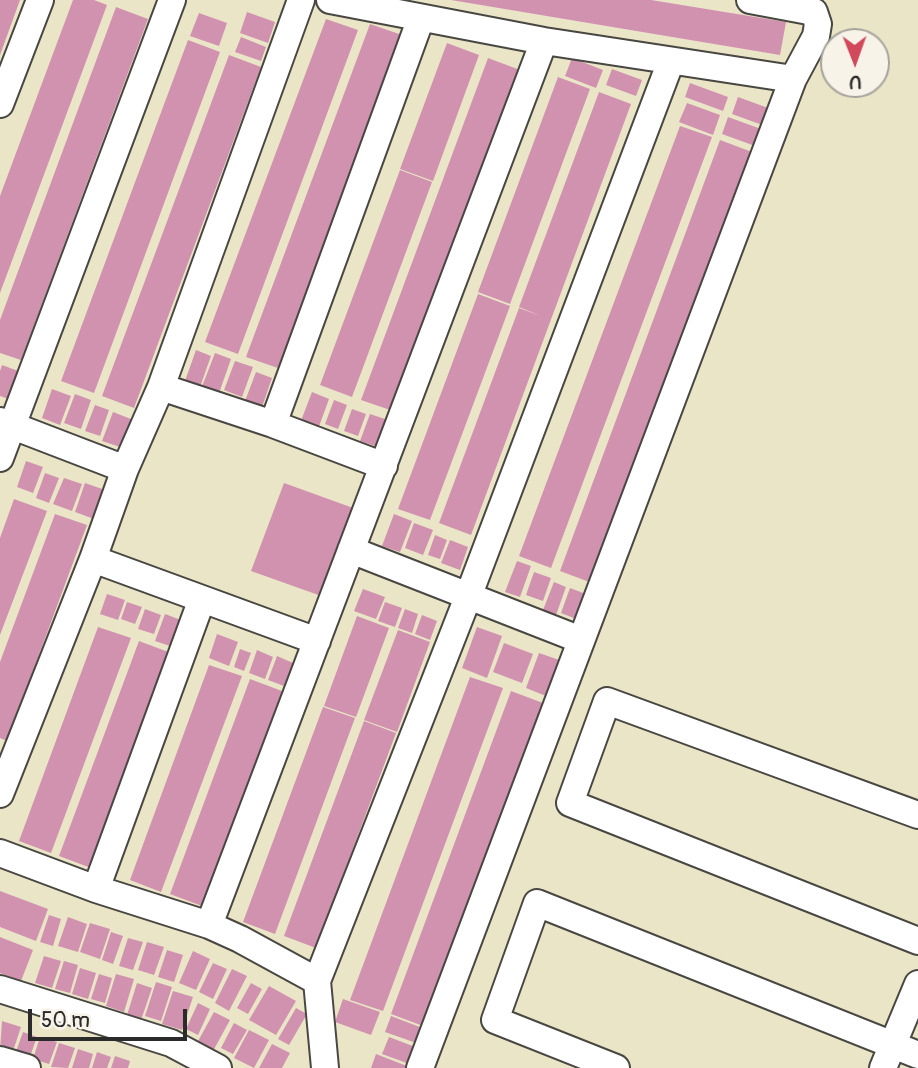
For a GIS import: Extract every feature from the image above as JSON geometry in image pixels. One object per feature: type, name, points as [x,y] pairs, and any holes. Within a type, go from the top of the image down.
[{"type":"street","points":[[0,104],[40,0]]},
{"type":"street","points":[[0,458],[6,423],[172,0]]},
{"type":"street","points":[[0,794],[93,559],[125,469],[161,387],[301,0]]},
{"type":"street","points":[[330,0],[544,41],[793,79]]},
{"type":"street","points":[[420,1068],[793,79],[816,36],[817,15],[810,10],[750,0]]},
{"type":"street","points":[[273,424],[421,18]]},
{"type":"street","points":[[209,925],[544,41]]},
{"type":"street","points":[[325,1068],[317,981],[468,597],[671,61]]},
{"type":"street","points":[[161,387],[273,424],[384,466]]},
{"type":"street","points":[[6,423],[125,469]]},
{"type":"street","points":[[351,550],[582,640]]},
{"type":"street","points":[[93,559],[317,641]]},
{"type":"street","points":[[96,889],[202,599]]},
{"type":"street","points":[[918,815],[607,701],[570,803],[918,942]]},
{"type":"street","points":[[0,853],[96,889],[209,925],[317,981]]},
{"type":"street","points":[[617,1068],[495,1020],[537,903],[888,1056],[918,1055]]},
{"type":"street","points":[[888,1056],[918,984]]},
{"type":"street","points":[[0,989],[171,1043],[218,1068]]},
{"type":"street","points":[[0,1060],[27,1068]]},
{"type":"building","points":[[0,0],[20,0],[0,55]]},
{"type":"building","points":[[73,0],[94,0],[107,5],[0,293],[0,196]]},
{"type":"building","points":[[451,0],[651,0],[786,22],[780,55]]},
{"type":"building","points":[[116,7],[148,19],[21,360],[0,353],[0,320]]},
{"type":"building","points":[[247,12],[275,22],[268,43],[240,33]]},
{"type":"building","points":[[199,13],[227,23],[219,46],[190,36]]},
{"type":"building","points":[[326,19],[358,30],[238,354],[205,342]]},
{"type":"building","points":[[370,24],[402,35],[278,368],[246,357]]},
{"type":"building","points":[[241,37],[266,47],[261,61],[235,52]]},
{"type":"building","points":[[188,40],[220,52],[94,393],[61,381]]},
{"type":"building","points":[[447,43],[479,55],[433,181],[400,169]]},
{"type":"building","points":[[229,55],[261,67],[134,408],[102,396]]},
{"type":"building","points":[[488,58],[520,70],[393,411],[361,400]]},
{"type":"building","points":[[572,58],[603,70],[596,88],[565,76]]},
{"type":"building","points":[[612,69],[642,80],[636,96],[606,85]]},
{"type":"building","points":[[558,77],[590,89],[510,304],[478,292]]},
{"type":"building","points":[[690,83],[728,97],[723,111],[685,97]]},
{"type":"building","points":[[599,92],[631,104],[471,535],[439,523],[519,308],[541,316],[519,307]]},
{"type":"building","points":[[738,97],[771,109],[765,126],[732,114]]},
{"type":"building","points":[[687,103],[720,115],[713,135],[679,122]]},
{"type":"building","points":[[728,117],[761,129],[755,146],[722,134]]},
{"type":"building","points":[[680,126],[712,137],[551,568],[519,556]]},
{"type":"building","points":[[720,140],[752,152],[592,583],[560,571]]},
{"type":"building","points":[[400,170],[432,182],[352,397],[320,385]]},
{"type":"building","points":[[478,294],[510,306],[430,520],[398,509]]},
{"type":"building","points":[[196,350],[211,356],[200,387],[185,381]]},
{"type":"building","points":[[215,353],[231,359],[218,396],[201,389]]},
{"type":"building","points":[[235,361],[253,367],[242,397],[224,390]]},
{"type":"building","points":[[2,365],[21,372],[11,400],[0,396]]},
{"type":"building","points":[[256,372],[272,378],[262,407],[245,401]]},
{"type":"building","points":[[52,389],[71,396],[60,425],[42,418]]},
{"type":"building","points":[[312,392],[329,399],[317,432],[299,426]]},
{"type":"building","points":[[75,394],[91,400],[81,429],[64,423]]},
{"type":"building","points":[[334,400],[347,405],[338,429],[325,424]]},
{"type":"building","points":[[95,405],[109,410],[100,436],[85,431]]},
{"type":"building","points":[[352,409],[366,414],[358,436],[344,431]]},
{"type":"building","points":[[113,412],[136,421],[126,449],[102,441]]},
{"type":"building","points":[[370,414],[388,420],[378,447],[360,441]]},
{"type":"building","points":[[26,461],[43,467],[33,493],[17,487]]},
{"type":"building","points":[[45,473],[59,478],[49,503],[36,498]]},
{"type":"building","points":[[64,478],[82,484],[72,511],[53,504]]},
{"type":"building","points":[[85,483],[105,490],[94,519],[75,512]]},
{"type":"building","points":[[284,483],[356,509],[324,597],[251,571]]},
{"type":"building","points":[[14,499],[47,511],[0,635],[0,538]]},
{"type":"building","points":[[55,514],[87,525],[7,741],[0,738],[0,662]]},
{"type":"building","points":[[394,514],[412,521],[400,552],[382,546]]},
{"type":"building","points":[[414,523],[433,530],[423,555],[405,548]]},
{"type":"building","points":[[435,535],[447,540],[440,559],[428,555]]},
{"type":"building","points":[[450,540],[468,547],[460,570],[441,563]]},
{"type":"building","points":[[517,561],[531,566],[520,597],[505,592]]},
{"type":"building","points":[[534,572],[551,578],[543,601],[526,595]]},
{"type":"building","points":[[554,582],[566,587],[556,615],[543,610]]},
{"type":"building","points":[[570,588],[591,596],[581,621],[561,613]]},
{"type":"building","points":[[363,589],[385,597],[376,619],[354,611]]},
{"type":"building","points":[[107,594],[125,600],[118,620],[100,614]]},
{"type":"building","points":[[127,602],[142,607],[135,624],[121,619]]},
{"type":"building","points":[[385,602],[402,608],[395,627],[378,621]]},
{"type":"building","points":[[145,609],[161,615],[154,634],[138,629]]},
{"type":"building","points":[[405,609],[418,614],[412,633],[398,628]]},
{"type":"building","points":[[165,614],[186,622],[176,648],[155,641]]},
{"type":"building","points":[[422,615],[437,621],[430,640],[415,634]]},
{"type":"building","points":[[357,616],[389,628],[356,717],[324,706]]},
{"type":"building","points":[[98,627],[131,638],[51,853],[19,841]]},
{"type":"building","points":[[477,627],[502,636],[487,678],[462,668]]},
{"type":"building","points":[[398,630],[430,642],[397,732],[364,720]]},
{"type":"building","points":[[217,634],[238,642],[229,666],[209,658]]},
{"type":"building","points":[[139,641],[171,653],[91,868],[59,856]]},
{"type":"building","points":[[504,643],[533,654],[522,683],[493,672]]},
{"type":"building","points":[[240,649],[251,653],[244,671],[234,667]]},
{"type":"building","points":[[257,650],[273,657],[265,679],[249,673]]},
{"type":"building","points":[[539,653],[565,662],[551,698],[526,688]]},
{"type":"building","points":[[277,656],[293,663],[284,686],[268,680]]},
{"type":"building","points":[[209,665],[242,676],[161,892],[130,880]]},
{"type":"building","points":[[470,677],[503,688],[383,1011],[350,1000]]},
{"type":"building","points":[[250,679],[282,691],[202,906],[170,894]]},
{"type":"building","points":[[511,691],[543,703],[423,1026],[391,1014]]},
{"type":"building","points":[[323,707],[355,718],[275,934],[243,922]]},
{"type":"building","points":[[364,721],[396,733],[316,948],[284,936]]},
{"type":"building","points":[[0,891],[48,909],[36,941],[0,927]]},
{"type":"building","points":[[49,915],[61,919],[53,946],[40,942]]},
{"type":"building","points":[[68,917],[87,924],[78,952],[58,946]]},
{"type":"building","points":[[90,923],[110,929],[100,959],[80,952]]},
{"type":"building","points":[[111,932],[123,936],[113,964],[102,960]]},
{"type":"building","points":[[0,937],[33,950],[21,981],[0,973]]},
{"type":"building","points":[[128,938],[143,942],[133,970],[119,966]]},
{"type":"building","points":[[147,942],[164,947],[154,975],[138,970]]},
{"type":"building","points":[[167,950],[183,955],[174,982],[158,977]]},
{"type":"building","points":[[193,951],[210,959],[196,990],[179,983]]},
{"type":"building","points":[[44,956],[61,961],[52,988],[35,983]]},
{"type":"building","points":[[64,961],[78,965],[70,993],[55,989]]},
{"type":"building","points":[[213,963],[227,969],[213,999],[199,992]]},
{"type":"building","points":[[80,968],[96,973],[88,999],[72,994]]},
{"type":"building","points":[[232,969],[247,976],[229,1011],[215,1003]]},
{"type":"building","points":[[99,974],[112,978],[105,1003],[91,999]]},
{"type":"building","points":[[116,974],[134,979],[124,1012],[106,1006]]},
{"type":"building","points":[[156,982],[172,987],[161,1021],[145,1016]]},
{"type":"building","points":[[137,983],[152,988],[141,1020],[127,1015]]},
{"type":"building","points":[[251,983],[262,989],[248,1014],[237,1008]]},
{"type":"building","points":[[269,986],[296,1001],[276,1035],[249,1020]]},
{"type":"building","points":[[173,991],[193,997],[182,1030],[162,1024]]},
{"type":"building","points":[[343,999],[380,1012],[371,1035],[335,1022]]},
{"type":"building","points":[[198,1003],[210,1009],[198,1035],[186,1029]]},
{"type":"building","points":[[296,1008],[307,1014],[289,1045],[278,1039]]},
{"type":"building","points":[[214,1012],[230,1020],[213,1051],[197,1043]]},
{"type":"building","points":[[391,1016],[425,1029],[419,1044],[385,1032]]},
{"type":"building","points":[[2,1021],[21,1027],[12,1054],[0,1050]]},
{"type":"building","points":[[234,1023],[247,1030],[233,1054],[221,1048]]},
{"type":"building","points":[[249,1030],[269,1040],[254,1068],[234,1058]]},
{"type":"building","points":[[23,1032],[37,1037],[27,1065],[13,1060]]},
{"type":"building","points":[[40,1037],[57,1042],[49,1064],[33,1059]]},
{"type":"building","points":[[389,1037],[418,1048],[412,1065],[382,1054]]},
{"type":"building","points":[[59,1043],[75,1048],[68,1068],[51,1067]]},
{"type":"building","points":[[272,1044],[290,1053],[282,1068],[259,1068]]},
{"type":"building","points":[[78,1049],[93,1054],[89,1068],[72,1068]]},
{"type":"building","points":[[97,1052],[111,1057],[107,1068],[92,1068]]},
{"type":"building","points":[[376,1054],[412,1068],[371,1068]]},
{"type":"building","points":[[115,1056],[130,1061],[128,1068],[111,1068]]}]
